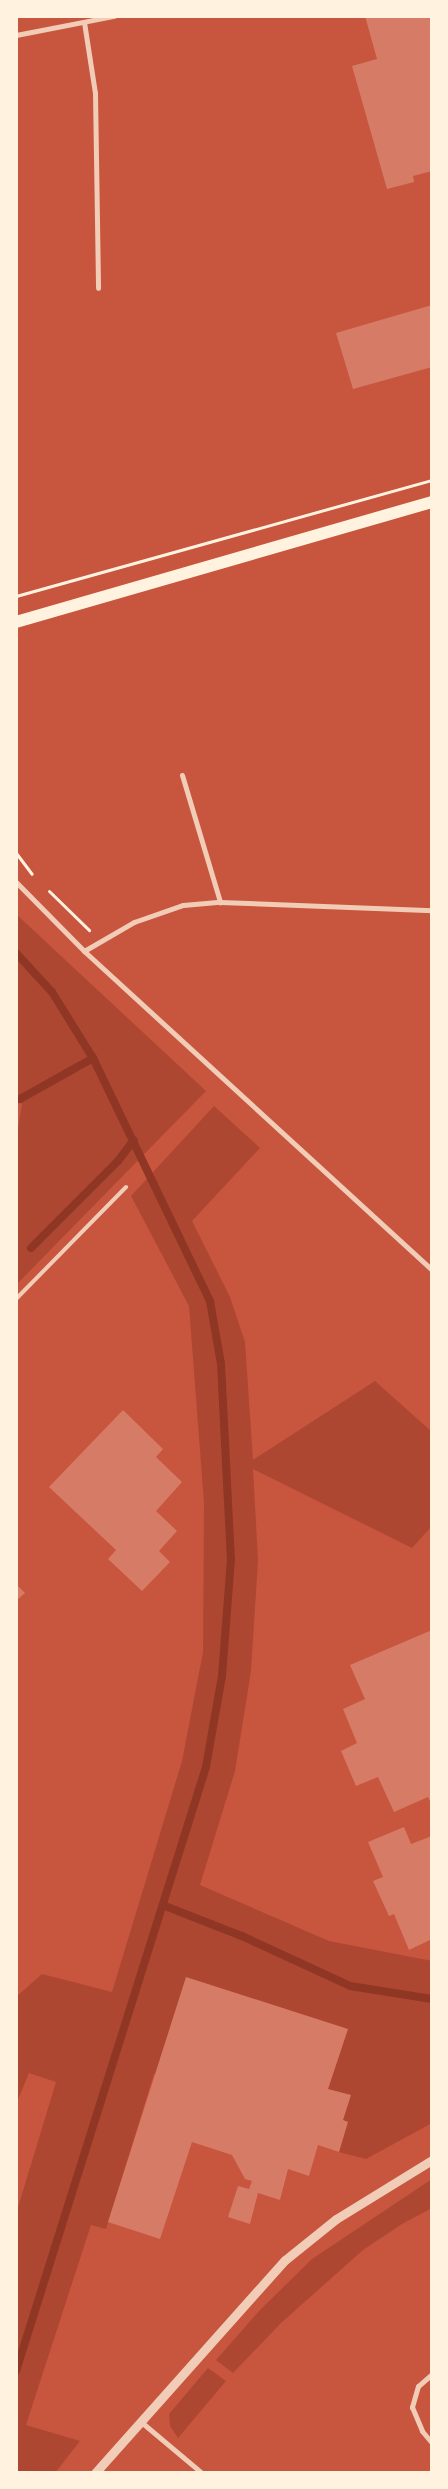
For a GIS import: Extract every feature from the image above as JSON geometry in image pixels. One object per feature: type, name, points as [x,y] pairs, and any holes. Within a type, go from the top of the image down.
[{"type":"main road","points":[[16,622],[432,502]]},
{"type":"street","points":[[16,35],[114,16]]},
{"type":"street","points":[[84,22],[95,93],[98,288]]},
{"type":"street","points":[[182,775],[220,902]]},
{"type":"street","points":[[16,882],[84,951],[432,1270]]},
{"type":"street","points":[[84,951],[159,911],[183,904],[220,902],[432,910]]},
{"type":"street","points":[[95,2473],[266,2278],[336,2219],[432,2160]]},
{"type":"street","points":[[432,2374],[418,2386],[412,2407],[422,2431],[432,2443]]},
{"type":"street","points":[[140,2421],[202,2473]]},
{"type":"lane","points":[[16,1299],[126,1187]]},
{"type":"path","points":[[16,596],[432,480]]},
{"type":"shaded area","points":[[16,914],[206,1091],[16,1285],[16,1140],[22,1104],[16,1098]]},
{"type":"shaded area","points":[[214,1106],[260,1148],[192,1221],[230,1297],[245,1342],[253,1460],[375,1381],[432,1432],[432,1526],[412,1548],[253,1469],[258,1560],[251,1671],[235,1771],[200,1885],[329,1941],[432,1961],[432,2123],[366,2159],[339,2152],[154,2074],[106,2229],[91,2225],[26,2425],[80,2441],[55,2473],[16,2473],[16,2214],[56,2082],[29,2073],[17,2102],[16,1997],[42,1974],[112,1992],[182,1761],[203,1652],[204,1503],[189,1306],[131,1196]]},
{"type":"shaded area","points":[[432,2179],[432,2208],[402,2224],[363,2250],[281,2323],[233,2373],[216,2360],[259,2311],[312,2259]]},
{"type":"shaded area","points":[[208,2368],[226,2381],[178,2438],[170,2426],[169,2414]]},
{"type":"building","points":[[365,16],[432,16],[432,171],[413,176],[414,182],[387,189],[352,66],[377,59]]},
{"type":"building","points":[[432,305],[432,367],[353,389],[336,333]]},
{"type":"building","points":[[123,1410],[163,1449],[156,1457],[182,1482],[156,1511],[177,1531],[159,1551],[170,1562],[142,1591],[108,1559],[116,1550],[49,1487]]},
{"type":"building","points":[[16,1584],[25,1593],[16,1601]]},
{"type":"building","points":[[432,1630],[432,1806],[428,1797],[394,1812],[378,1777],[356,1786],[341,1751],[357,1743],[343,1709],[365,1699],[350,1665]]},
{"type":"building","points":[[404,1827],[411,1844],[432,1836],[432,1939],[409,1950],[394,1914],[389,1916],[373,1881],[383,1877],[368,1842]]},
{"type":"building","points":[[186,1977],[348,2029],[328,2089],[351,2095],[343,2120],[348,2122],[339,2152],[318,2145],[309,2176],[288,2169],[280,2200],[258,2193],[250,2224],[228,2217],[238,2186],[249,2189],[252,2181],[245,2179],[232,2155],[192,2142],[160,2239],[108,2222]]},
{"type":"waterway","points":[[16,953],[52,992],[93,1058],[210,1301],[221,1364],[231,1559],[222,1676],[206,1767],[16,2371]]},
{"type":"waterway","points":[[20,1099],[93,1058]]},
{"type":"waterway","points":[[31,1248],[118,1161],[134,1140]]},
{"type":"waterway","points":[[165,1906],[242,1936],[350,1986],[432,1999]]}]
